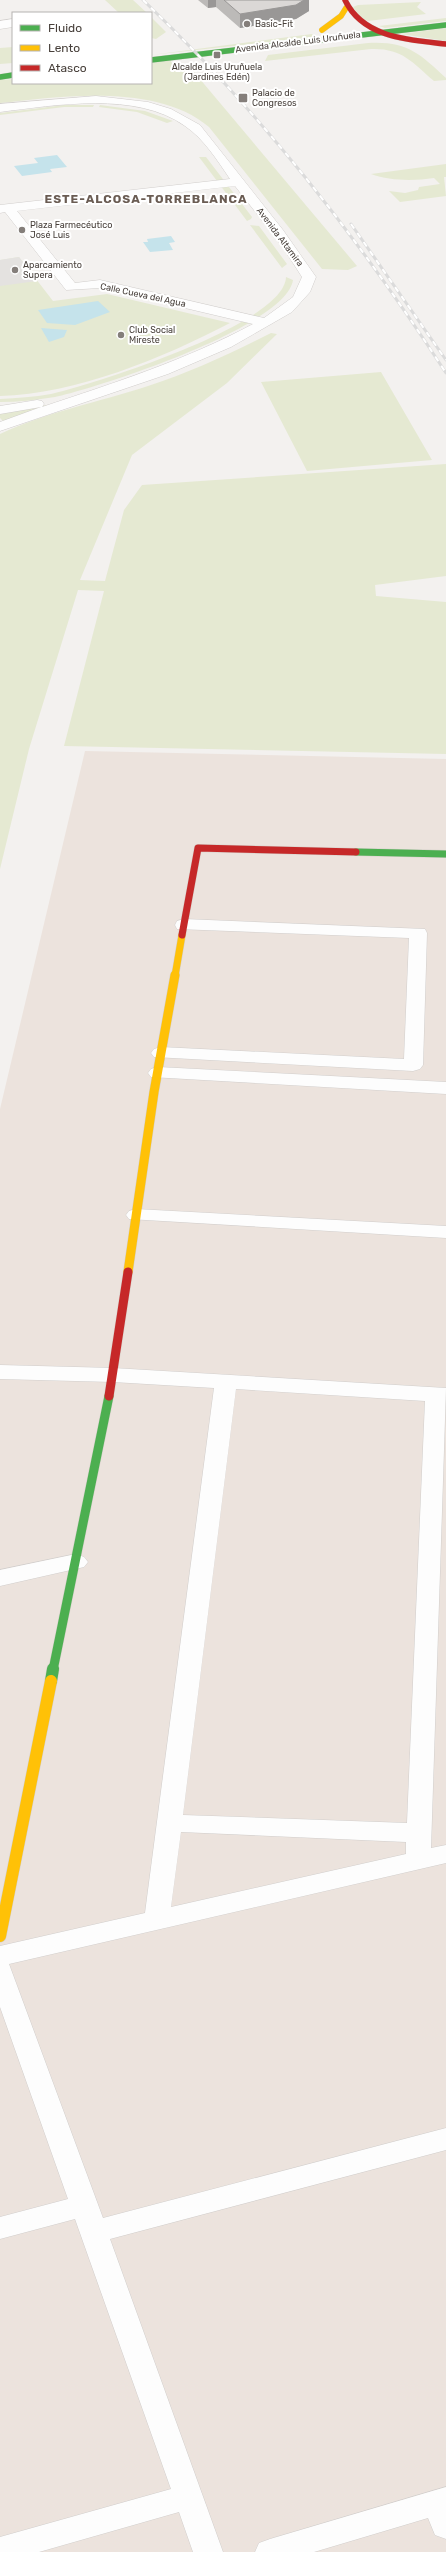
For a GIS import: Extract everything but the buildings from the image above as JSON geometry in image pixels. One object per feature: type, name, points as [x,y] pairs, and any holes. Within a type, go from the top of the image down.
[{"type":"street","points":[[345,4],[356,20],[382,32],[414,40],[446,44]]},
{"type":"street","points":[[322,30],[341,16],[345,4]]},
{"type":"street","name":"Avenida Alcalde Luis Uruñuela","points":[[152,50],[446,15]]},
{"type":"street","points":[[0,24],[12,23]]},
{"type":"street","name":"Avenida Alcalde Luis Uruñuela","points":[[152,60],[446,25]]},
{"type":"street","points":[[0,68],[12,66]]},
{"type":"street","points":[[0,77],[12,76]]},
{"type":"street","name":"Avenida Altamira","points":[[0,108],[66,100],[101,100],[139,105],[165,112],[188,123],[238,182],[298,258],[309,278],[302,295],[283,313],[192,360],[0,427]]},
{"type":"street","points":[[4,209],[238,182]]},
{"type":"street","name":"Calle Cueva del Agua","points":[[4,209],[71,287],[100,284],[266,323]]},
{"type":"street","name":"Avenida Altamira","points":[[0,410],[63,399],[124,385]]},
{"type":"street","points":[[0,1936],[113,1376],[161,1053],[198,848],[446,854]]},
{"type":"street","points":[[161,1053],[413,1065],[418,933],[184,925]]},
{"type":"street","points":[[158,1073],[446,1088]]},
{"type":"street","points":[[136,1215],[446,1232]]},
{"type":"street","points":[[0,1372],[113,1376],[441,1395],[418,1860]]},
{"type":"street","points":[[157,1920],[226,1382]]},
{"type":"street","points":[[0,1578],[76,1562]]},
{"type":"street","points":[[170,1823],[419,1833]]},
{"type":"street","points":[[0,1956],[446,1854]]},
{"type":"street","points":[[0,1970],[208,2552]]},
{"type":"street","points":[[94,2232],[446,2140]]},
{"type":"street","points":[[0,2228],[84,2206]]},
{"type":"street","points":[[0,2550],[188,2497]]},
{"type":"street","points":[[270,2552],[443,2510]]},
{"type":"shaded area","name":"Aparcamiento Supera","points":[[19,257],[37,281],[0,286],[0,260]]},
{"type":"shaded area","points":[[85,751],[446,759],[446,2552],[0,2552],[0,1109]]},
{"type":"green space","points":[[105,0],[133,0],[146,12],[118,12]]},
{"type":"green space","points":[[421,2],[417,7],[426,14],[368,21],[361,18],[353,7],[358,5]]},
{"type":"green space","points":[[152,18],[166,32],[156,39],[152,38]]},
{"type":"green space","points":[[446,18],[446,21],[385,28],[379,26]]},
{"type":"green space","points":[[446,28],[446,41],[401,34]]},
{"type":"green space","points":[[312,34],[314,37],[152,55]]},
{"type":"green space","points":[[368,43],[393,44],[412,50],[428,62],[446,78],[446,80],[434,81],[413,62],[399,54],[382,49],[265,61],[268,55]]},
{"type":"green space","points":[[12,47],[12,63],[0,64],[0,48]]},
{"type":"green space","points":[[170,60],[174,66],[192,64],[198,71],[194,72],[357,266],[348,270],[322,269],[209,127],[188,113],[163,104],[137,98],[108,96],[79,96],[0,103],[0,80],[12,79],[12,84],[152,84],[152,63]]},
{"type":"green space","points":[[64,105],[94,105],[93,107],[64,107],[0,115],[0,113]]},
{"type":"green space","points":[[100,105],[145,111],[173,121],[167,123],[137,112],[99,107]]},
{"type":"green space","points":[[199,157],[206,157],[252,217],[251,219],[247,221]]},
{"type":"green space","points":[[446,164],[446,177],[444,177],[446,196],[400,202],[389,191],[405,193],[418,190],[419,187],[440,184],[434,178],[402,180],[371,174]]},
{"type":"green space","points":[[250,225],[259,226],[287,264],[282,268]]},
{"type":"green space","name":"Club Social Mireste","points":[[19,257],[53,301],[107,294],[230,323],[176,349],[118,372],[59,389],[29,394],[0,396],[0,260]]},
{"type":"green space","points":[[286,277],[293,280],[283,298],[259,317],[226,335],[188,352],[148,368],[78,391],[55,397],[27,401],[0,402],[0,399],[51,394],[106,378],[144,365],[223,332],[255,314],[277,295]]},
{"type":"green space","points":[[271,333],[277,334],[227,383],[132,455],[80,580],[105,581],[124,510],[142,485],[446,464],[446,576],[375,585],[376,596],[446,602],[446,754],[64,746],[104,591],[78,590],[29,749],[0,869],[0,434],[36,419],[164,381],[211,362]]},
{"type":"green space","points":[[381,372],[432,460],[307,471],[261,382]]},
{"type":"green space","points":[[47,405],[49,406],[3,421],[0,418],[0,413]]},
{"type":"water","points":[[57,155],[67,167],[50,169],[52,172],[22,176],[14,166],[38,163],[34,158]]},
{"type":"water","points":[[171,236],[175,242],[169,243],[173,250],[150,252],[143,242],[148,242],[147,239]]},
{"type":"water","points":[[98,301],[110,312],[75,325],[47,323],[38,310]]},
{"type":"water","points":[[41,328],[67,330],[64,337],[49,342]]},
{"type":"railway","points":[[143,0],[228,87],[305,178],[378,273],[446,373]]},
{"type":"railway","points":[[351,224],[446,360]]},
{"type":"traffic: fast","points":[[152,60],[446,25]]},
{"type":"traffic: fast","points":[[0,77],[12,75]]},
{"type":"traffic: fast","points":[[356,852],[446,854]]},
{"type":"traffic: fast","points":[[51,1681],[109,1396]]},
{"type":"traffic: slow","points":[[322,30],[341,16],[346,8]]},
{"type":"traffic: slow","points":[[128,1272],[154,1092],[182,935]]},
{"type":"traffic: slow","points":[[0,1936],[51,1681]]},
{"type":"traffic: jam","points":[[345,0],[351,12],[360,22],[373,29],[403,38],[446,44]]},
{"type":"traffic: jam","points":[[182,935],[198,848],[356,852]]},
{"type":"traffic: jam","points":[[109,1396],[128,1272]]},
{"type":"place","name":"Basic-Fit","points":[[247,24]]},
{"type":"place","name":"Alcalde Luis Uruñuela (Jardines Edén)","points":[[217,55]]},
{"type":"place","name":"Palacio de Congresos","points":[[243,98]]},
{"type":"place","name":"Plaza Farmecéutico José Luis","points":[[22,230]]},
{"type":"place","name":"Aparcamiento Supera","points":[[15,270]]},
{"type":"place","name":"Club Social Mireste","points":[[121,335]]},
{"type":"district","name":"ESTE-ALCOSA-TORREBLANCA","points":[[146,199]]}]
